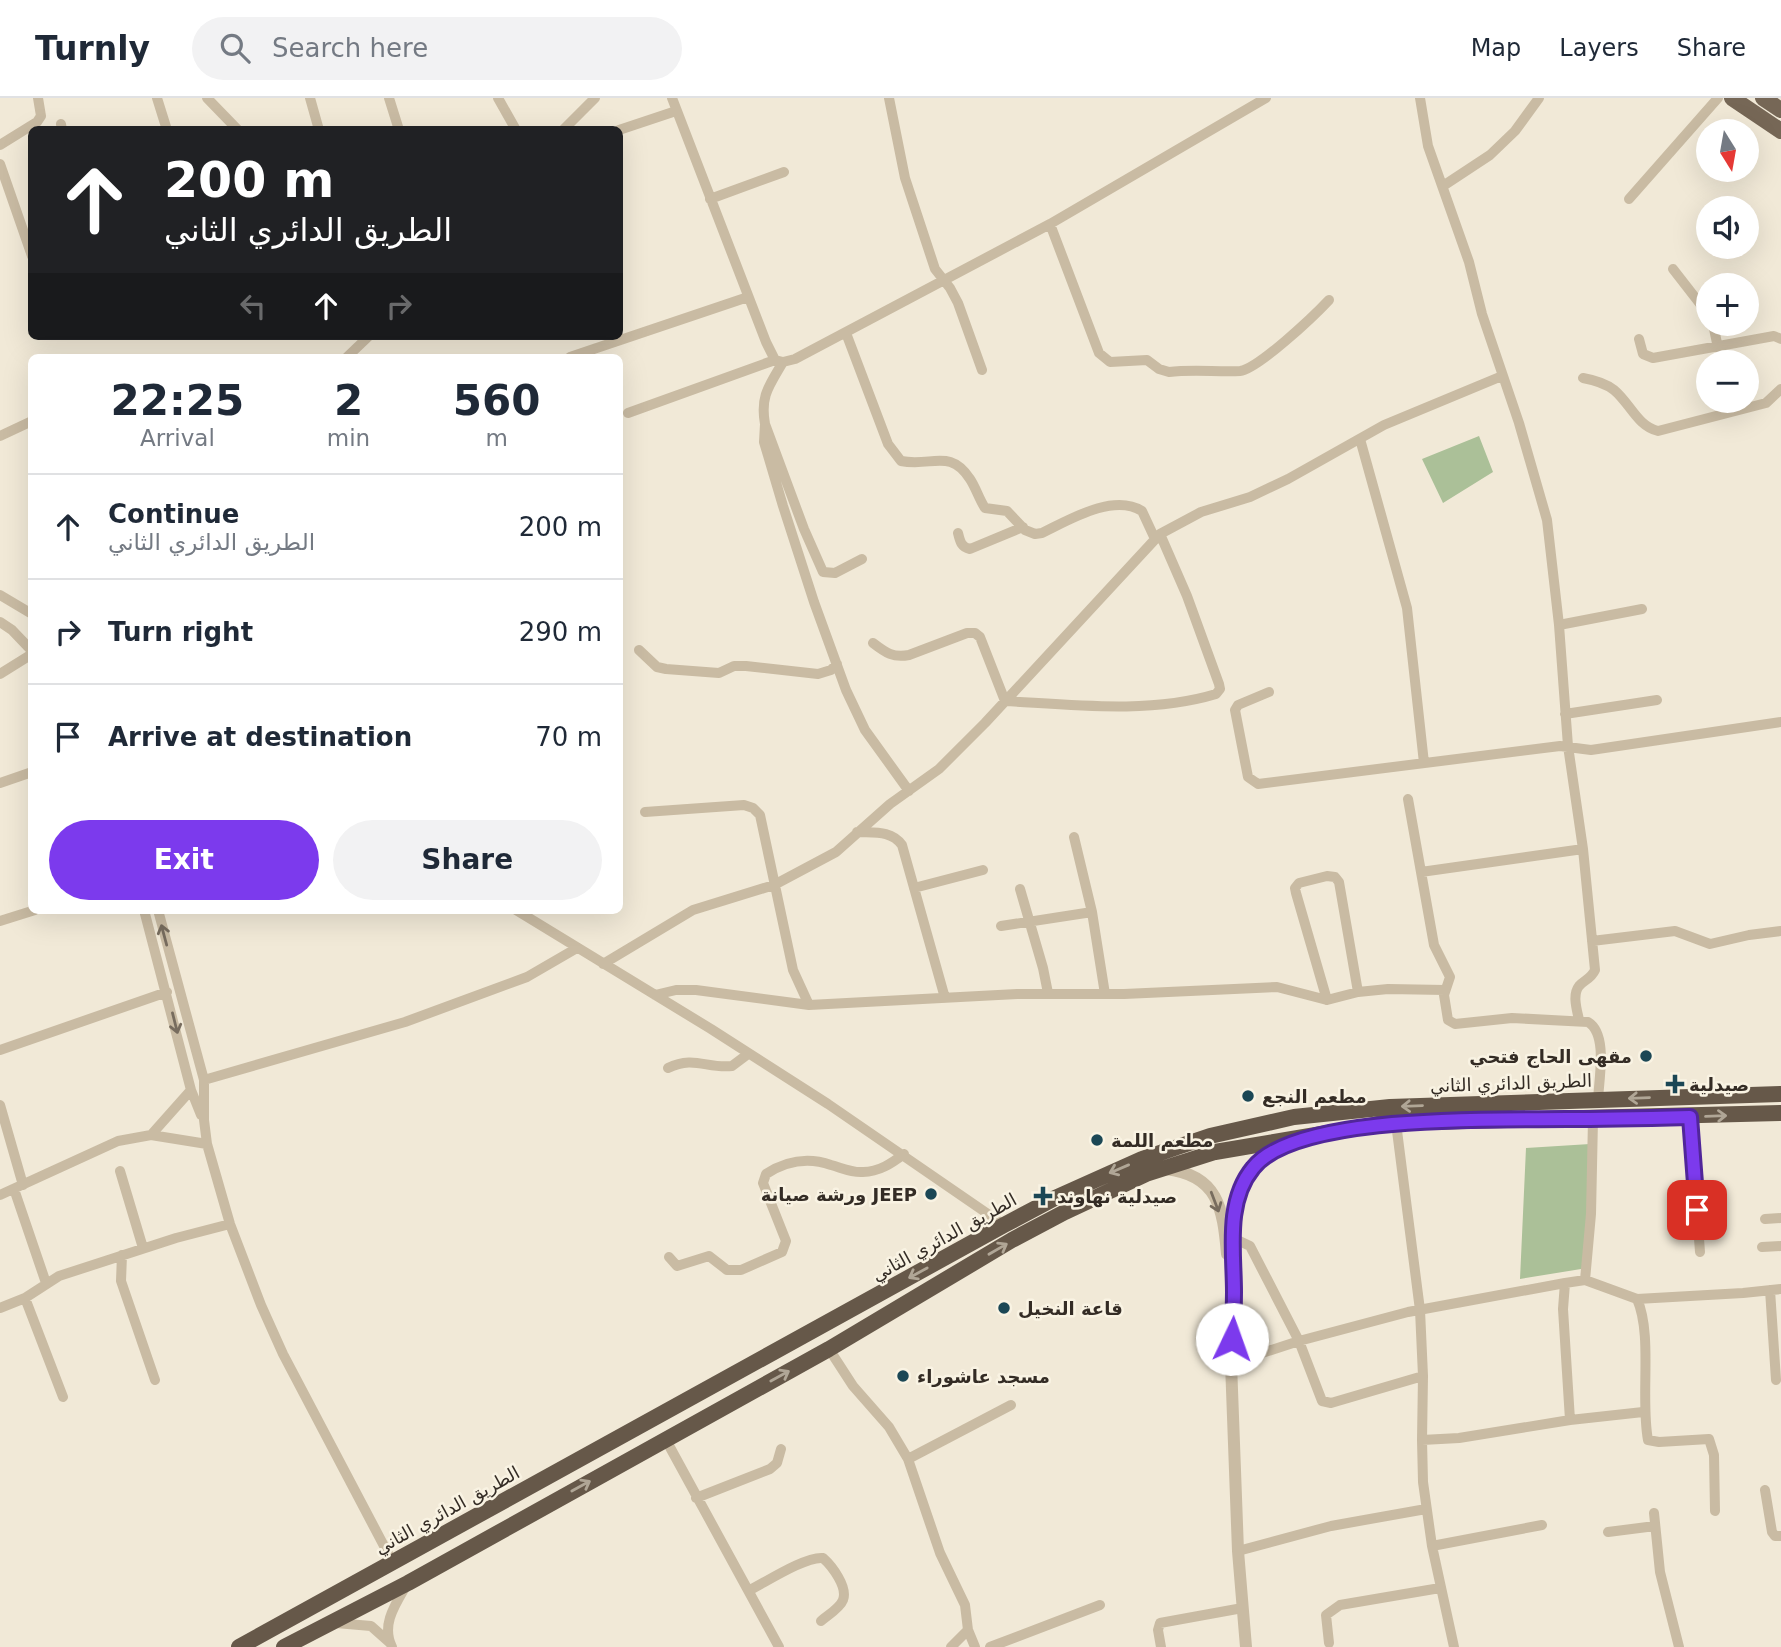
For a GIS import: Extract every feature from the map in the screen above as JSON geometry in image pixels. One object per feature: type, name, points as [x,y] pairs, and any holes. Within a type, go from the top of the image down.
[{"type":"highway","name":"الطريق الدائري الثاني","points":[[239,1647],[1004,1225],[1067,1192],[1142,1159],[1198,1139],[1258,1124],[1331,1112],[1390,1107],[1781,1094]]},
{"type":"highway","name":"الطريق الدائري الثاني","points":[[284,1647],[408,1583],[829,1349],[1023,1234],[1108,1191],[1162,1168],[1215,1152],[1396,1123],[1781,1114]]},
{"type":"highway","points":[[645,1423],[626,1441],[631,1449],[666,1440]]},
{"type":"highway","points":[[408,1583],[542,1502],[551,1493],[550,1486],[511,1496]]},
{"type":"main road","points":[[1732,98],[1781,131]]},
{"type":"main road","points":[[1763,98],[1781,110]]},
{"type":"street","points":[[31,126],[41,116],[38,98]]},
{"type":"street","points":[[157,98],[163,126]]},
{"type":"street","points":[[207,98],[234,126]]},
{"type":"street","points":[[310,98],[317,126]]},
{"type":"street","points":[[390,98],[398,126]]},
{"type":"street","points":[[498,98],[514,126]]},
{"type":"street","points":[[567,126],[595,98]]},
{"type":"street","points":[[672,98],[748,297],[779,361],[762,408],[765,424],[804,529],[823,572],[835,573],[862,559]]},
{"type":"street","points":[[890,98],[905,178],[935,269],[958,303],[982,370]]},
{"type":"street","points":[[628,413],[779,361],[795,359],[1050,224],[1266,98]]},
{"type":"street","points":[[1420,98],[1425,133],[1469,262],[1482,314],[1519,423],[1547,520],[1559,625],[1565,714],[1583,849],[1595,970],[1577,991],[1579,1020]]},
{"type":"street","points":[[1443,186],[1490,155],[1515,131],[1539,98]]},
{"type":"street","points":[[1629,199],[1718,98]]},
{"type":"street","points":[[623,129],[676,111]]},
{"type":"street","points":[[0,145],[28,128]]},
{"type":"street","points":[[0,164],[28,244]]},
{"type":"street","points":[[710,199],[784,172]]},
{"type":"street","points":[[1050,224],[1099,353],[1110,362],[1147,360],[1159,369],[1169,372],[1241,371],[1255,366],[1299,331],[1329,300]]},
{"type":"street","points":[[1673,269],[1696,299]]},
{"type":"street","points":[[623,339],[748,297]]},
{"type":"street","points":[[846,332],[888,444],[901,461],[913,463],[951,460],[958,463],[970,478],[985,508],[1007,511],[1030,533],[1042,533],[1106,506],[1120,503],[1142,511],[1187,596],[1220,690],[1216,694],[1113,708],[1005,701]]},
{"type":"street","points":[[1716,336],[1718,348]]},
{"type":"street","points":[[1639,339],[1643,354],[1648,358],[1718,348],[1774,336],[1781,339]]},
{"type":"street","points":[[350,354],[365,340]]},
{"type":"street","points":[[579,354],[620,340]]},
{"type":"street","points":[[603,964],[707,904],[774,885],[835,852],[890,804],[939,769],[1157,537],[1201,512],[1250,497],[1269,488],[1384,425],[1502,376]]},
{"type":"street","points":[[1583,378],[1612,388],[1643,425],[1658,431],[1766,402],[1781,388]]},
{"type":"street","points":[[0,436],[28,423]]},
{"type":"street","points":[[765,424],[764,442],[783,506],[837,664],[865,730],[909,792]]},
{"type":"street","points":[[1360,439],[1407,608],[1424,763]]},
{"type":"street","points":[[958,533],[961,543],[970,549],[1023,527]]},
{"type":"street","points":[[0,595],[28,612]]},
{"type":"street","points":[[1559,625],[1642,609]]},
{"type":"street","points":[[0,622],[28,649]]},
{"type":"street","points":[[873,643],[890,656],[900,657],[967,632],[975,633],[981,637],[1005,701]]},
{"type":"street","points":[[639,650],[657,667],[666,670],[719,673],[734,666],[746,666],[818,674],[831,670],[837,664]]},
{"type":"street","points":[[0,674],[28,656]]},
{"type":"street","points":[[1269,692],[1238,705],[1235,710],[1248,777],[1252,782],[1265,785],[1569,746],[1577,750],[1591,750],[1781,722]]},
{"type":"street","points":[[1565,714],[1657,700]]},
{"type":"street","points":[[0,783],[28,773]]},
{"type":"street","points":[[1408,799],[1434,945],[1450,977],[1445,990],[1448,1020],[1455,1024],[1512,1018],[1579,1020],[1595,1026],[1600,1038],[1598,1100]]},
{"type":"street","points":[[645,812],[744,804],[754,808],[760,815],[793,970],[809,1004]]},
{"type":"street","points":[[857,832],[887,833],[897,837],[902,845],[945,998]]},
{"type":"street","points":[[1074,837],[1091,912],[1105,994]]},
{"type":"street","points":[[1421,872],[1583,849]]},
{"type":"street","points":[[914,888],[982,870]]},
{"type":"street","points":[[1327,1000],[1296,893],[1295,888],[1299,883],[1327,876],[1335,877],[1339,882],[1358,992]]},
{"type":"street","points":[[1020,889],[1048,993]]},
{"type":"street","points":[[0,921],[28,912]]},
{"type":"street","points":[[1002,926],[1091,912]]},
{"type":"street","points":[[145,914],[191,1090],[204,1120]]},
{"type":"street","points":[[159,914],[204,1080],[207,1144],[230,1223],[261,1305],[284,1354],[393,1563]]},
{"type":"street","points":[[522,914],[904,1154],[1004,1225]]},
{"type":"street","points":[[1592,941],[1675,931],[1710,944],[1781,931]]},
{"type":"street","points":[[204,1080],[405,1022],[527,977],[577,948]]},
{"type":"street","points":[[655,995],[676,990],[696,990],[809,1004],[1048,993],[1105,994],[1277,987],[1327,1000],[1358,992],[1388,989],[1445,990]]},
{"type":"street","points":[[0,1050],[167,992]]},
{"type":"street","points":[[668,1068],[678,1063],[694,1061],[732,1066],[748,1054]]},
{"type":"street","points":[[151,1135],[191,1090]]},
{"type":"street","points":[[0,1105],[19,1187],[46,1283]]},
{"type":"street","points":[[1690,1117],[1700,1252]]},
{"type":"street","points":[[1585,1280],[1591,1214],[1593,1119]]},
{"type":"street","points":[[1396,1123],[1420,1310],[1423,1376],[1421,1462],[1426,1509],[1454,1647]]},
{"type":"street","points":[[0,1195],[118,1141],[151,1135],[207,1144]]},
{"type":"street","points":[[1246,1647],[1238,1551],[1231,1363],[1233,1238],[1238,1199],[1252,1169],[1262,1158],[1318,1135]]},
{"type":"street","points":[[669,1257],[677,1266],[709,1256],[727,1270],[735,1271],[773,1257],[782,1252],[786,1241],[763,1183],[766,1174],[785,1164],[804,1161],[817,1161],[848,1171],[865,1172],[890,1165],[904,1154]]},
{"type":"street","points":[[1162,1168],[1189,1173],[1208,1186],[1217,1201],[1226,1248],[1229,1279],[1228,1474],[1240,1647]]},
{"type":"street","points":[[120,1171],[143,1248]]},
{"type":"street","points":[[1765,1219],[1781,1218]]},
{"type":"street","points":[[0,1308],[25,1298],[59,1276],[230,1223]]},
{"type":"street","points":[[1233,1238],[1250,1246],[1299,1341],[1318,1396],[1326,1404],[1423,1376]]},
{"type":"street","points":[[1762,1247],[1781,1246]]},
{"type":"street","points":[[122,1255],[121,1281],[155,1380]]},
{"type":"street","points":[[1231,1363],[1299,1341],[1420,1310],[1585,1280],[1637,1299],[1776,1290],[1776,1380]]},
{"type":"street","points":[[1565,1283],[1564,1319],[1570,1420]]},
{"type":"street","points":[[25,1298],[62,1397]]},
{"type":"street","points":[[1637,1299],[1643,1317],[1643,1412],[1649,1442],[1706,1438],[1711,1441],[1714,1455],[1715,1511]]},
{"type":"street","points":[[829,1349],[853,1386],[889,1427],[908,1459],[940,1553],[965,1605],[968,1630],[975,1647]]},
{"type":"street","points":[[908,1459],[1011,1405]]},
{"type":"street","points":[[1422,1440],[1643,1412]]},
{"type":"street","points":[[666,1440],[779,1647]]},
{"type":"street","points":[[696,1498],[770,1469],[777,1463],[781,1449]]},
{"type":"street","points":[[1765,1490],[1772,1532],[1775,1536],[1781,1536]]},
{"type":"street","points":[[1238,1551],[1331,1526],[1426,1509]]},
{"type":"street","points":[[1654,1513],[1660,1572],[1679,1647]]},
{"type":"street","points":[[1432,1546],[1542,1525]]},
{"type":"street","points":[[1608,1532],[1655,1526]]},
{"type":"street","points":[[750,1590],[818,1557],[823,1558],[842,1586],[844,1596],[839,1606],[821,1621]]},
{"type":"street","points":[[390,1644],[390,1615],[408,1583]]},
{"type":"street","points":[[1329,1643],[1326,1615],[1340,1605],[1440,1588]]},
{"type":"street","points":[[990,1647],[1100,1605]]},
{"type":"street","points":[[1161,1647],[1158,1630],[1160,1623],[1237,1609]]},
{"type":"street","points":[[332,1623],[371,1626],[390,1644]]},
{"type":"street","points":[[951,1647],[968,1630]]},
{"type":"green space","points":[[1479,436],[1493,472],[1443,503],[1422,459]]},
{"type":"green space","points":[[1590,1144],[1585,1265],[1581,1269],[1520,1279],[1526,1148]]},
{"type":"place","name":"مقهى الحاج فتحي","points":[[1646,1056]]},
{"type":"place","name":"صيدلية","points":[[1675,1084]]},
{"type":"place","name":"مطعم النجع","points":[[1248,1096]]},
{"type":"place","name":"مطعم اللمة","points":[[1097,1140]]},
{"type":"place","name":"ورشة صيانة JEEP","points":[[931,1194]]},
{"type":"place","name":"صيدلية نهاوند","points":[[1043,1196]]},
{"type":"place","name":"قاعة النخيل","points":[[1004,1308]]},
{"type":"place","name":"مسجد عاشوراء","points":[[903,1376]]},
{"type":"route","points":[[1232,1339],[1233,1238],[1238,1199],[1252,1169],[1262,1158],[1318,1135],[1387,1123],[1690,1117],[1697,1210]]}]
